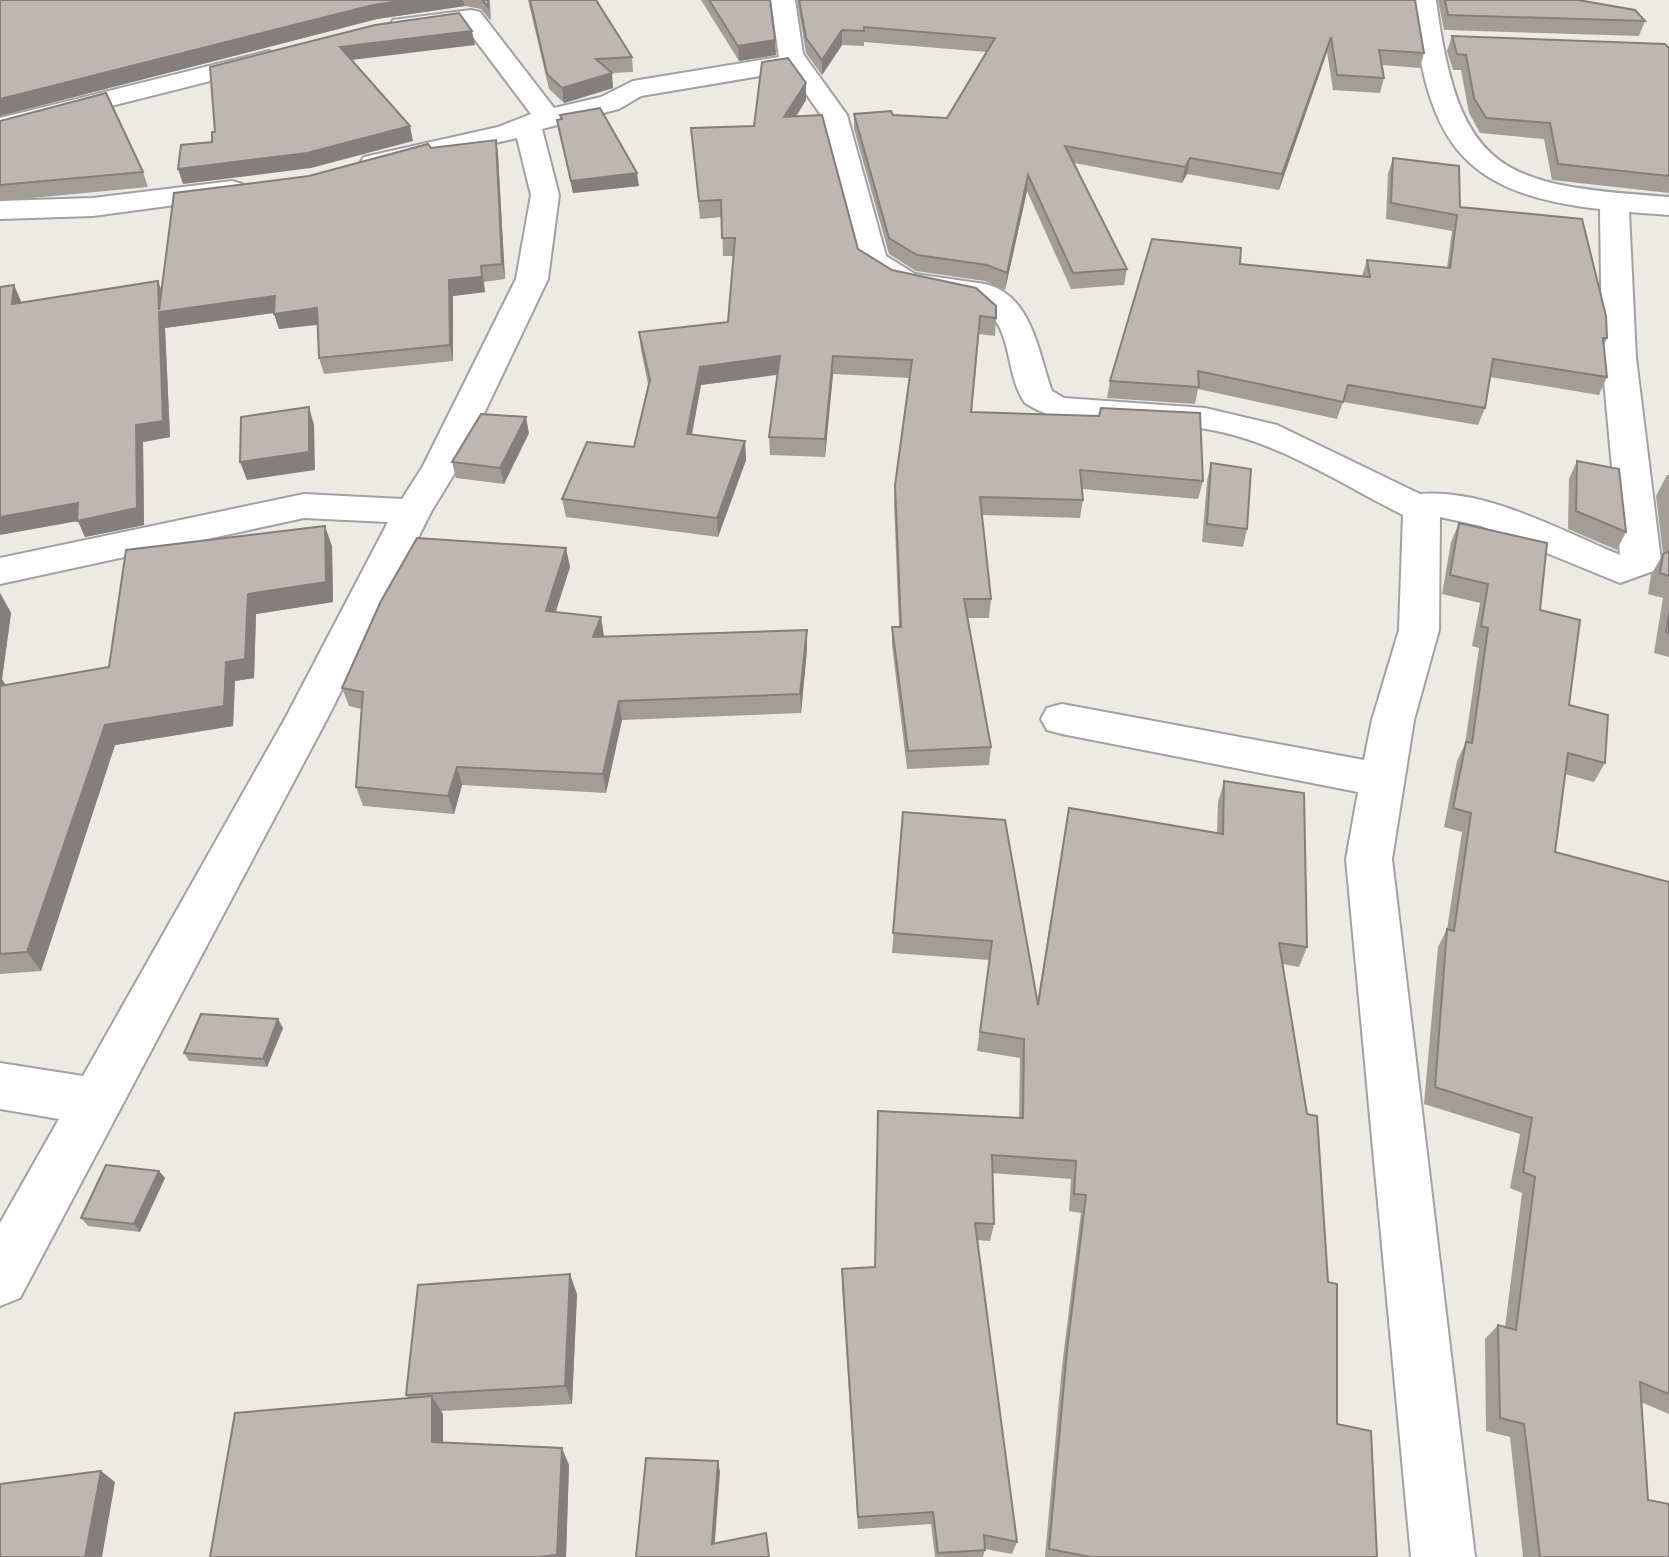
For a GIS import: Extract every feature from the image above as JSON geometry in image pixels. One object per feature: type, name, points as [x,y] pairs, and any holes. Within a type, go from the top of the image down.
[{"type":"street","points":[[783,0],[791,56],[834,115],[871,258],[878,269],[891,278],[960,287],[985,293],[997,301],[1018,326],[1037,396],[1056,408],[1205,418],[1265,432],[1423,510]]},
{"type":"street","points":[[1424,0],[1428,40],[1453,124],[1487,165],[1505,178],[1543,190],[1669,206]]},
{"type":"street","points":[[8,1251],[97,1102],[307,717],[412,512],[441,466],[532,279],[545,195],[537,100],[471,17],[377,29]]},
{"type":"street","points":[[1428,40],[1458,41]]},
{"type":"street","points":[[0,126],[197,75],[289,55]]},
{"type":"street","points":[[353,169],[610,103],[633,89],[797,62]]},
{"type":"street","points":[[0,210],[93,207],[261,187]]},
{"type":"street","points":[[1443,1557],[1369,859],[1393,720],[1419,630],[1422,505],[1437,504],[1475,510],[1620,570],[1642,561],[1619,358],[1614,200]]},
{"type":"street","points":[[0,571],[304,506],[412,512]]},
{"type":"street","points":[[1062,719],[1383,780]]},
{"type":"street","points":[[0,1086],[97,1102]]},
{"type":"building","points":[[0,0],[408,0],[373,5],[0,99]]},
{"type":"building","points":[[530,0],[596,0],[632,57],[596,59],[612,73],[562,88],[547,74]]},
{"type":"building","points":[[709,0],[770,0],[775,40],[738,46]]},
{"type":"building","points":[[799,0],[1415,0],[1424,53],[1379,50],[1384,78],[1337,75],[1331,37],[1282,174],[1190,158],[1185,167],[1065,146],[1127,269],[1073,273],[1028,175],[1007,273],[987,265],[917,255],[889,238],[854,114],[891,111],[893,115],[947,118],[995,38],[864,27],[864,31],[842,30],[822,60],[806,38]]},
{"type":"building","points":[[1445,0],[1578,0],[1635,10],[1645,21],[1448,15]]},
{"type":"building","points":[[459,13],[472,31],[340,47],[410,126],[307,153],[178,169],[181,145],[212,142],[212,132],[215,132],[210,67],[375,25]]},
{"type":"building","points":[[1452,36],[1665,44],[1669,48],[1669,176],[1558,164],[1550,123],[1486,118],[1474,98],[1466,55],[1457,54]]},
{"type":"building","points":[[788,58],[806,83],[784,117],[822,115],[858,249],[892,270],[976,288],[996,306],[996,318],[980,316],[971,412],[1099,416],[1101,408],[1200,413],[1203,481],[1080,470],[1083,500],[980,497],[991,599],[964,599],[991,747],[908,751],[892,627],[901,627],[895,485],[912,360],[833,356],[825,439],[769,437],[780,356],[700,367],[687,434],[745,441],[717,518],[562,499],[587,442],[634,447],[650,380],[639,332],[728,322],[735,238],[722,238],[721,200],[699,201],[691,128],[754,126],[762,62]]},
{"type":"building","points":[[106,93],[143,172],[0,185],[0,121]]},
{"type":"building","points":[[600,108],[637,173],[571,181],[557,120],[562,119],[560,115]]},
{"type":"building","points":[[496,140],[502,264],[481,266],[482,277],[449,280],[450,345],[319,358],[317,308],[274,314],[275,296],[159,312],[163,421],[136,425],[137,508],[77,521],[78,503],[0,517],[0,287],[14,285],[12,304],[158,281],[159,310],[174,193],[309,176],[428,144],[431,148]]},
{"type":"building","points":[[1393,158],[1459,166],[1460,207],[1582,219],[1606,316],[1607,338],[1603,338],[1607,377],[1493,359],[1485,408],[1348,385],[1343,402],[1198,371],[1199,387],[1110,381],[1152,239],[1241,248],[1240,264],[1370,277],[1367,260],[1450,268],[1457,215],[1391,203]]},
{"type":"building","points":[[309,407],[309,452],[240,462],[241,417]]},
{"type":"building","points":[[481,414],[526,417],[500,468],[452,462]]},
{"type":"building","points":[[1577,461],[1619,469],[1626,532],[1576,511]]},
{"type":"building","points":[[1211,463],[1251,469],[1247,529],[1207,524]]},
{"type":"building","points":[[1459,523],[1547,543],[1540,610],[1580,620],[1569,705],[1608,715],[1605,763],[1568,753],[1555,852],[1669,882],[1669,1394],[1640,1382],[1648,1500],[1669,1504],[1669,1557],[1540,1557],[1524,1424],[1500,1418],[1498,1325],[1516,1330],[1535,1177],[1523,1172],[1532,1118],[1435,1087],[1447,929],[1454,931],[1471,813],[1453,808],[1466,742],[1472,743],[1488,628],[1481,626],[1488,584],[1450,575]]},
{"type":"building","points":[[325,526],[326,582],[248,594],[245,659],[226,662],[224,706],[105,725],[27,952],[0,954],[0,686],[109,667],[126,550]]},
{"type":"building","points":[[417,538],[566,548],[546,611],[601,617],[593,637],[807,630],[800,694],[619,701],[603,774],[457,767],[448,796],[356,787],[363,692],[342,688],[381,601]]},
{"type":"building","points":[[1669,551],[1669,576],[1660,573],[1663,554]]},
{"type":"building","points":[[1224,781],[1304,793],[1307,947],[1279,943],[1307,1114],[1317,1116],[1328,1282],[1337,1284],[1337,1424],[1371,1431],[1377,1557],[1091,1557],[1049,1549],[1067,1350],[1086,1195],[1074,1194],[1076,1161],[992,1155],[994,1224],[975,1223],[1017,1542],[984,1535],[985,1550],[938,1553],[933,1512],[858,1517],[842,1269],[875,1267],[878,1111],[1023,1118],[1024,1039],[980,1032],[992,941],[893,933],[903,812],[1005,820],[1038,1005],[1069,808],[1223,834]]},
{"type":"building","points":[[201,1014],[278,1019],[263,1059],[184,1053]]},
{"type":"building","points":[[106,1165],[159,1171],[134,1224],[81,1218]]},
{"type":"building","points":[[570,1274],[565,1386],[406,1395],[418,1285]]},
{"type":"building","points":[[432,1396],[432,1442],[562,1448],[557,1555],[210,1557],[235,1413]]},
{"type":"building","points":[[646,1458],[718,1461],[712,1544],[766,1533],[769,1557],[636,1557]]},
{"type":"building","points":[[101,1471],[85,1557],[0,1557],[0,1484]]}]
